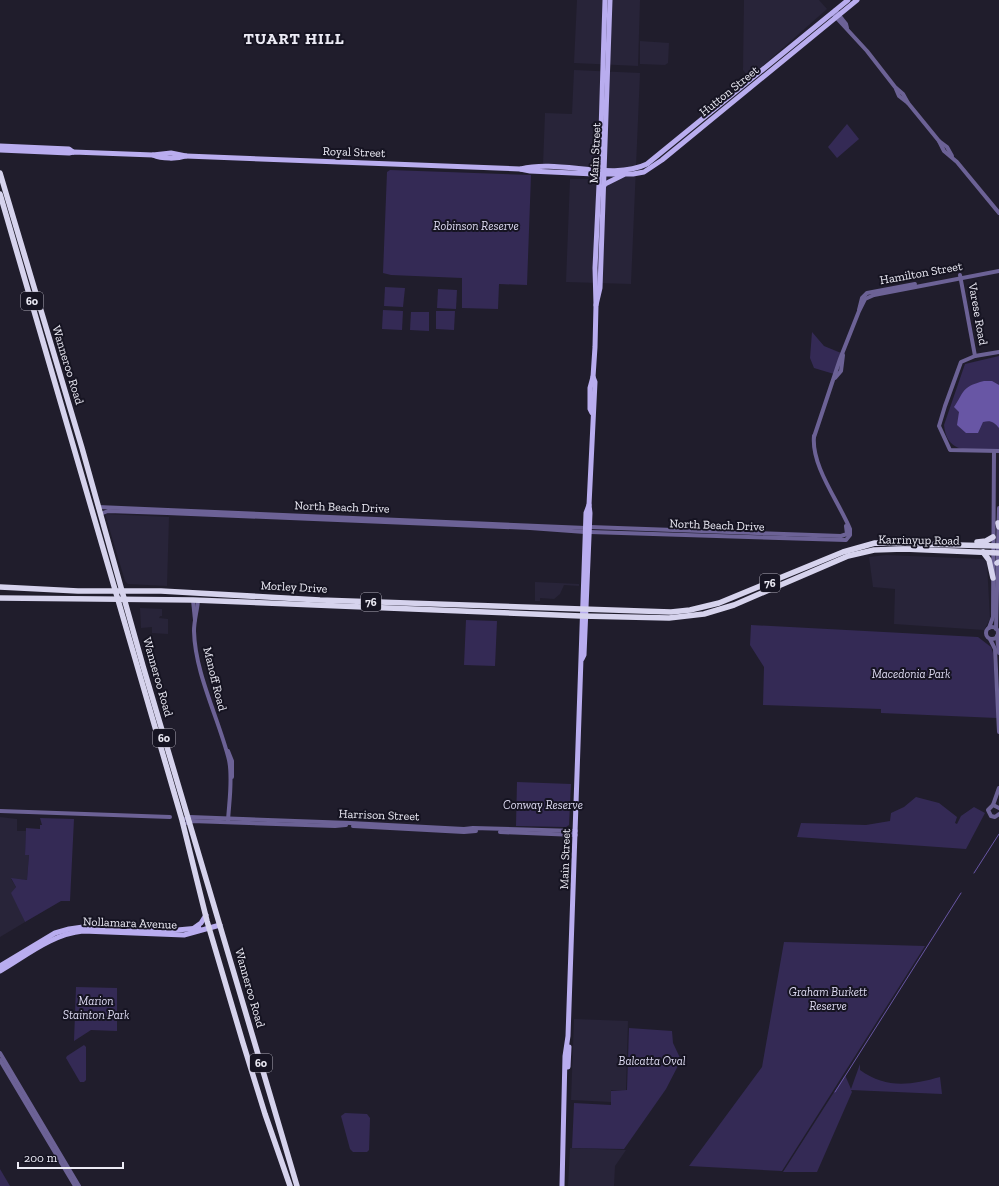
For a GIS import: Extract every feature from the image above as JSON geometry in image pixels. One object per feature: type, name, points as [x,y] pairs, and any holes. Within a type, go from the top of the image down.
[{"type":"highway","name":"Wanneroo Road","points":[[0,173],[125,600],[185,821],[209,927],[265,1114],[290,1186]]},
{"type":"highway","name":"Wanneroo Road","points":[[0,194],[115,590],[185,821],[220,924],[297,1186]]},
{"type":"highway","points":[[961,545],[986,541],[993,537]]},
{"type":"highway","name":"Karrinyup Road","points":[[584,613],[690,610],[730,600],[859,546],[887,542],[961,545],[997,549]]},
{"type":"highway","name":"Karrinyup Road","points":[[584,613],[656,619],[704,614],[734,605],[848,556],[874,550],[900,548],[983,552],[997,549]]},
{"type":"highway","points":[[983,552],[990,560],[993,578]]},
{"type":"highway","name":"Morley Drive","points":[[0,587],[161,591],[584,613]]},
{"type":"highway","points":[[161,591],[162,595],[166,598],[184,600]]},
{"type":"highway","name":"Morley Drive","points":[[0,598],[184,600],[584,613]]},
{"type":"main road","name":"Main Street","points":[[599,230],[603,187],[602,172],[606,0]]},
{"type":"main road","name":"Main Street","points":[[562,1186],[566,1073],[568,1068],[570,1040],[568,1036],[582,659],[584,655],[584,613],[588,530],[586,513],[589,505],[592,413],[595,382],[593,377],[596,305],[600,288],[598,248],[610,0]]},
{"type":"main road","name":"Hutton Street","points":[[602,172],[624,174],[644,172],[656,165],[835,14],[848,0]]},
{"type":"main road","name":"Hutton Street","points":[[602,172],[634,168],[654,160],[835,14],[857,0]]},
{"type":"main road","name":"Royal Street","points":[[0,146],[69,149],[73,152]]},
{"type":"main road","name":"Royal Street","points":[[0,150],[153,154],[158,157],[181,158],[186,156],[520,169],[530,171],[602,172]]},
{"type":"main road","points":[[603,187],[605,184],[624,174]]},
{"type":"main road","points":[[190,930],[200,925],[206,915]]},
{"type":"main road","name":"Nollamara Avenue","points":[[0,966],[55,933],[69,928],[83,927],[166,931],[190,930],[220,924]]},
{"type":"main road","name":"Nollamara Avenue","points":[[0,972],[53,940],[72,933],[83,931],[184,935],[198,932],[209,927]]},
{"type":"main road","points":[[198,932],[207,933],[213,940]]},
{"type":"street","points":[[835,14],[846,24],[847,28],[895,87],[903,94],[908,103],[939,141],[948,147],[952,157],[999,213]]},
{"type":"street","name":"Hamilton Street","points":[[842,538],[848,539],[850,535],[846,521],[819,463],[814,447],[814,436],[835,378],[840,359],[843,355],[859,311],[862,298],[867,293],[999,270]]},
{"type":"street","name":"Varese Road","points":[[960,277],[975,356]]},
{"type":"street","points":[[999,352],[975,356],[961,362],[945,406],[940,426],[950,450],[997,451],[993,500],[993,537],[997,549],[998,563],[995,617],[986,635],[990,639],[995,649],[999,732]]},
{"type":"street","points":[[994,478],[999,478]]},
{"type":"street","points":[[993,500],[999,500]]},
{"type":"street","name":"North Beach Drive","points":[[98,507],[588,530]]},
{"type":"street","points":[[999,508],[997,549],[993,578],[999,653]]},
{"type":"street","name":"North Beach Drive","points":[[100,514],[108,511],[588,530],[842,538]]},
{"type":"street","name":"Manoff Road","points":[[196,601],[195,642],[211,709],[223,742],[231,758],[229,820]]},
{"type":"street","points":[[989,628],[996,629]]},
{"type":"street","points":[[990,639],[997,636]]},
{"type":"street","points":[[998,816],[991,816],[988,812],[989,808],[993,805],[999,788]]},
{"type":"street","points":[[993,805],[999,806]]},
{"type":"street","points":[[0,811],[170,818]]},
{"type":"street","name":"Harrison Street","points":[[185,821],[229,820],[404,825],[464,830],[473,828],[576,833]]},
{"type":"street","points":[[0,1053],[80,1186]]},
{"type":"street","points":[[0,1060],[75,1186]]},
{"type":"shaded area","points":[[577,0],[640,0],[638,66],[574,63]]},
{"type":"shaded area","points":[[744,0],[819,0],[827,9],[749,78],[743,70]]},
{"type":"shaded area","points":[[640,41],[669,43],[668,63],[665,65],[640,64]]},
{"type":"shaded area","points":[[574,70],[640,73],[631,284],[566,282],[570,179],[597,179],[598,168],[543,165],[545,113],[572,114]]},
{"type":"shaded area","points":[[984,381],[992,381],[999,385],[999,428],[996,424],[986,421],[983,422],[978,433],[966,433],[957,425],[959,412],[954,407],[964,390],[971,385]]},
{"type":"shaded area","points":[[105,514],[169,517],[167,586],[128,584],[125,581]]},
{"type":"shaded area","points":[[886,555],[984,559],[987,563],[990,619],[984,630],[894,624],[895,589],[873,587],[869,557]]},
{"type":"shaded area","points":[[535,582],[579,584],[579,586],[564,585],[560,594],[554,599],[540,598],[540,601],[535,601]]},
{"type":"shaded area","points":[[140,608],[162,609],[162,616],[159,618],[168,619],[168,634],[152,633],[152,627],[141,628]]},
{"type":"shaded area","points":[[0,817],[17,819],[17,831],[26,831],[25,855],[29,855],[27,880],[11,879],[16,887],[12,893],[25,922],[0,937]]},
{"type":"shaded area","points":[[574,1019],[628,1021],[626,1090],[611,1090],[611,1102],[571,1100]]},
{"type":"shaded area","points":[[570,1148],[626,1150],[615,1166],[614,1186],[568,1186]]},
{"type":"green space","points":[[847,124],[859,139],[837,158],[828,147]]},
{"type":"green space","name":"Robinson Reserve","points":[[390,170],[531,175],[527,285],[499,284],[498,309],[462,308],[462,278],[391,275],[383,273],[387,172]]},
{"type":"green space","points":[[385,287],[405,288],[403,307],[384,306]]},
{"type":"green space","points":[[438,289],[457,290],[456,309],[437,308]]},
{"type":"green space","points":[[383,310],[403,311],[402,330],[382,329]]},
{"type":"green space","points":[[436,311],[455,311],[454,330],[436,329]]},
{"type":"green space","points":[[411,312],[429,312],[429,331],[410,330]]},
{"type":"green space","points":[[812,332],[824,346],[841,353],[834,374],[814,368],[810,358]]},
{"type":"green space","points":[[999,356],[999,450],[971,450],[956,447],[950,442],[946,435],[944,425],[965,364]]},
{"type":"green space","points":[[466,620],[497,621],[495,666],[464,665]]},
{"type":"green space","name":"Macedonia Park","points":[[751,625],[978,637],[991,647],[993,653],[997,718],[881,713],[881,709],[763,705],[764,667],[750,645]]},
{"type":"green space","name":"Conway Reserve","points":[[517,782],[571,784],[569,825],[566,827],[516,826]]},
{"type":"green space","points":[[916,797],[939,803],[957,817],[955,823],[957,824],[961,816],[974,807],[985,813],[966,849],[797,837],[801,823],[866,825],[890,821],[891,813],[904,807]]},
{"type":"green space","points":[[40,818],[74,819],[70,901],[61,901],[25,922],[11,893],[16,887],[11,878],[27,880],[29,855],[25,855],[26,828],[40,829],[40,825],[42,825]]},
{"type":"green space","name":"Graham Burkett Reserve","points":[[784,942],[925,946],[782,1171],[689,1166],[762,1067]]},
{"type":"green space","name":"Marion Stainton Park","points":[[76,987],[117,988],[117,1031],[91,1030],[74,1041]]},
{"type":"green space","name":"Balcatta Oval","points":[[629,1028],[672,1031],[673,1043],[681,1060],[666,1089],[624,1149],[572,1148],[574,1103],[611,1105],[611,1091],[627,1090]]},
{"type":"green space","points":[[84,1045],[86,1047],[86,1080],[84,1082],[80,1082],[66,1058]]},
{"type":"green space","points":[[860,1064],[860,1070],[870,1076],[889,1083],[899,1084],[919,1082],[940,1077],[942,1094],[851,1090],[852,1092],[817,1172],[783,1172],[845,1075],[851,1089]]},
{"type":"green space","points":[[345,1113],[367,1114],[370,1118],[369,1150],[367,1152],[353,1152],[350,1149],[341,1116]]},
{"type":"green space","points":[[0,1169],[10,1186],[0,1186]]},
{"type":"waterway","points":[[974,873],[999,834]]},
{"type":"waterway","points":[[835,1092],[961,893]]},
{"type":"district","name":"TUART HILL","points":[[294,38]]}]
